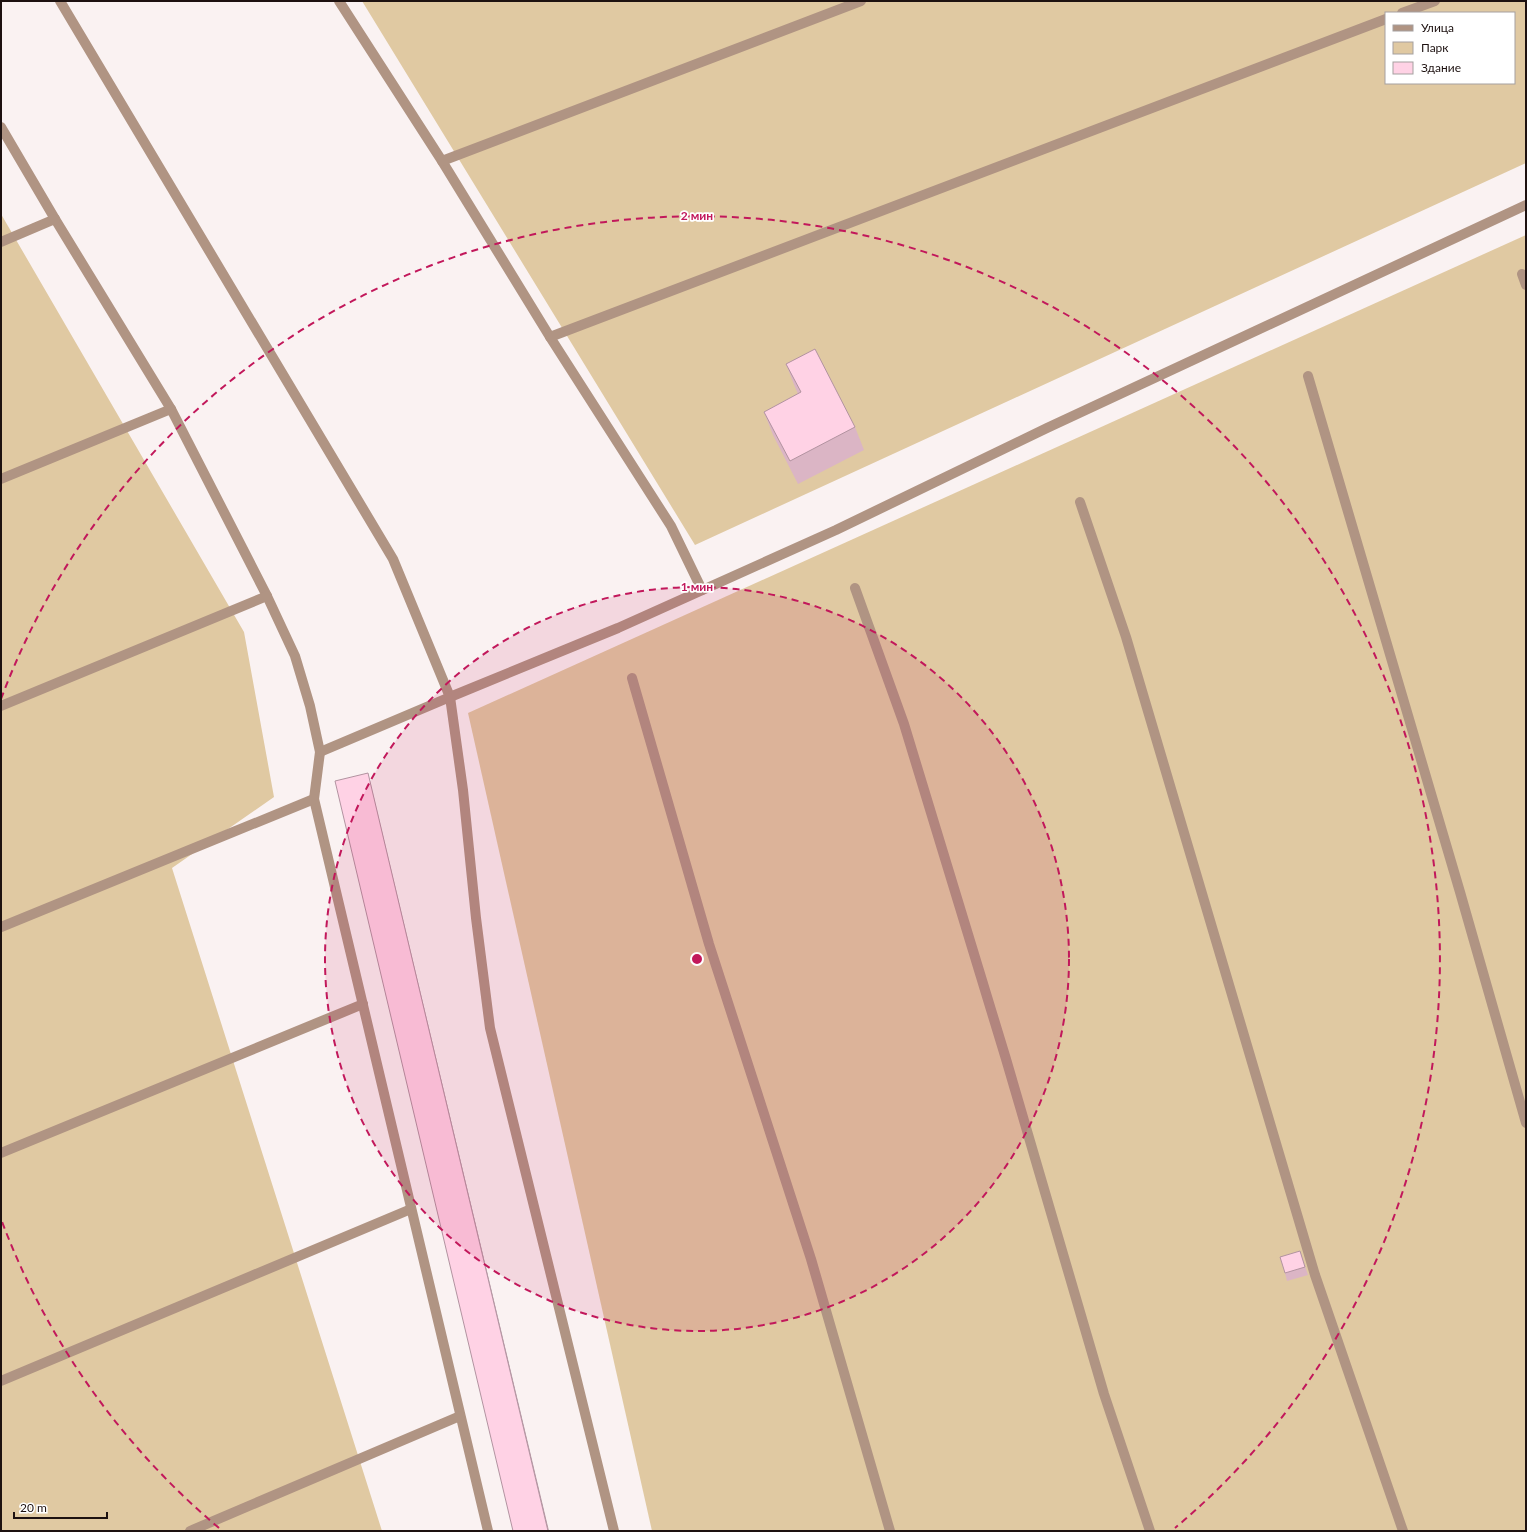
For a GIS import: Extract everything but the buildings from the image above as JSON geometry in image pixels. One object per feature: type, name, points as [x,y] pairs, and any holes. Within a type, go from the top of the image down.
[{"type":"street","points":[[60,1],[393,559],[450,697],[463,790],[476,918],[490,1028],[614,1531]]},
{"type":"street","points":[[339,1],[442,161],[550,337],[671,526],[702,590]]},
{"type":"street","points":[[442,161],[861,1]]},
{"type":"street","points":[[1405,12],[1435,1]]},
{"type":"street","points":[[550,337],[1385,19]]},
{"type":"street","points":[[1,127],[55,219],[171,409],[267,596],[294,656],[310,706],[320,752],[314,799],[488,1531]]},
{"type":"street","points":[[320,752],[618,628],[836,530],[1054,425],[1526,205]]},
{"type":"street","points":[[1,242],[55,219]]},
{"type":"street","points":[[1522,274],[1526,285]]},
{"type":"street","points":[[1308,376],[1460,892],[1526,1123]]},
{"type":"street","points":[[1,479],[171,409]]},
{"type":"street","points":[[1080,502],[1126,637],[1315,1275],[1403,1531]]},
{"type":"street","points":[[855,588],[904,724],[1006,1059],[1104,1394],[1150,1531]]},
{"type":"street","points":[[1,706],[267,596]]},
{"type":"street","points":[[632,678],[709,944],[811,1259],[890,1531]]},
{"type":"street","points":[[1,928],[314,799]]},
{"type":"street","points":[[1,1153],[363,1004]]},
{"type":"street","points":[[1,1380],[411,1209]]},
{"type":"street","points":[[190,1531],[460,1416]]},
{"type":"green space","points":[[362,1],[1526,1],[1526,163],[695,545]]},
{"type":"green space","points":[[1,214],[244,632],[274,797],[172,868],[382,1531],[1,1531]]},
{"type":"green space","points":[[1526,235],[1526,1531],[652,1531],[468,713]]}]
